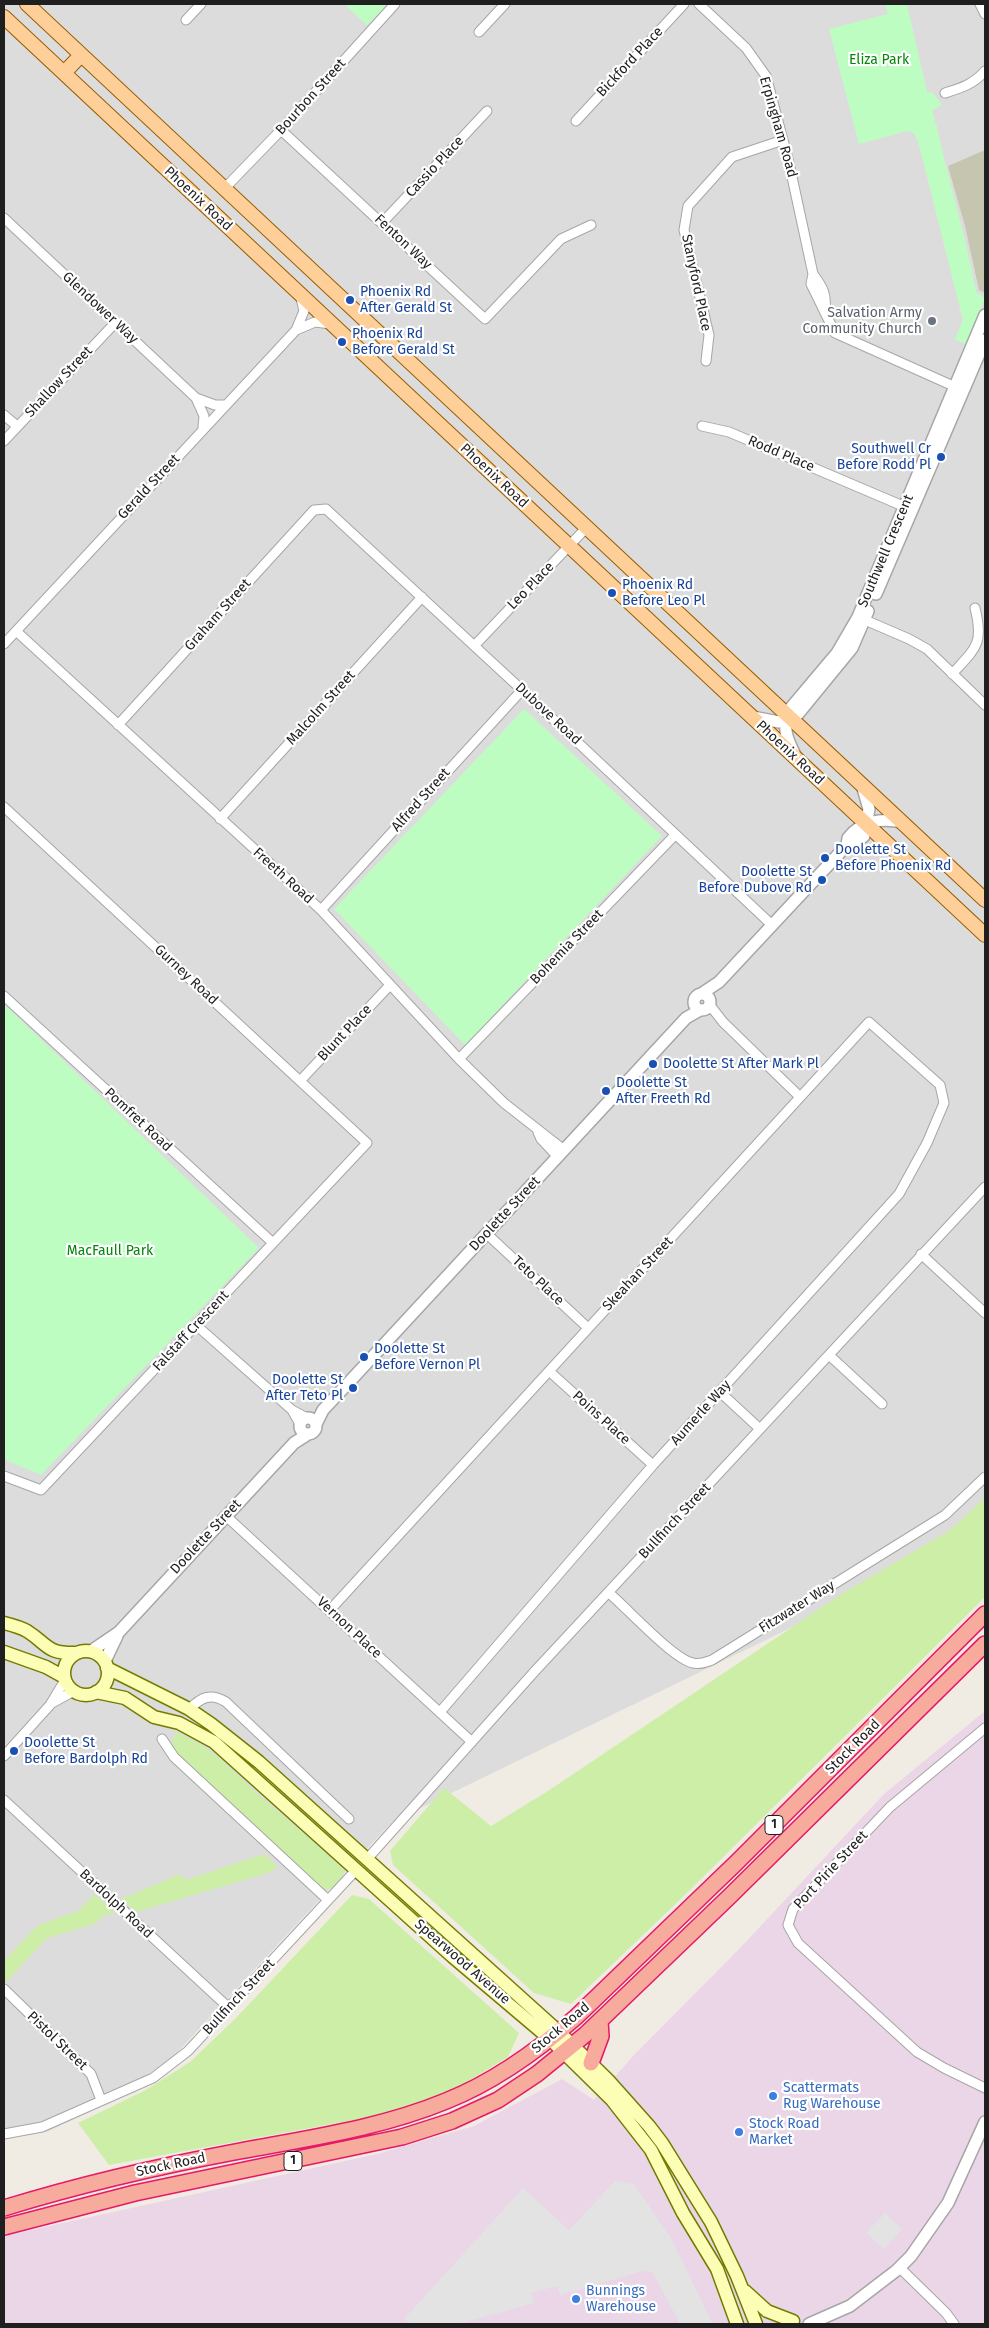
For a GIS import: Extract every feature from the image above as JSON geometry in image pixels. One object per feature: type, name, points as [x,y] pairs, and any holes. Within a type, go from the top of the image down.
[{"type":"highway","name":"Stock Road","points":[[4,2208],[130,2173],[353,2129],[412,2114],[447,2101],[518,2063],[554,2035],[736,1863],[985,1614]]},
{"type":"highway","name":"Stock Road","points":[[4,2227],[135,2192],[380,2142],[452,2121],[498,2100],[538,2074],[569,2049],[600,2020],[730,1896],[985,1644]]},
{"type":"highway","points":[[591,2063],[601,2036],[600,2020]]},
{"type":"main road","name":"Phoenix Road","points":[[27,4],[985,900]]},
{"type":"main road","name":"Phoenix Road","points":[[4,17],[985,935]]},
{"type":"main road","points":[[64,73],[81,55]]},
{"type":"main road","points":[[4,1623],[26,1631],[50,1650],[63,1653],[91,1651]]},
{"type":"main road","name":"Spearwood Avenue","points":[[91,1651],[106,1664],[189,1709],[259,1762],[368,1858],[569,2049],[651,2150],[683,2213],[717,2270],[737,2324]]},
{"type":"main road","points":[[4,1652],[46,1667],[65,1678],[74,1691]]},
{"type":"main road","points":[[65,1678],[66,1663],[77,1653]]},
{"type":"main road","points":[[96,1692],[106,1682],[106,1664]]},
{"type":"main road","name":"Spearwood Avenue","points":[[74,1691],[84,1694],[96,1692],[125,1698],[154,1717],[180,1723],[214,1742],[453,1957],[554,2035]]},
{"type":"main road","name":"Spearwood Avenue","points":[[569,2049],[591,2063],[662,2143],[711,2222],[743,2290],[756,2324]]},
{"type":"main road","points":[[743,2290],[767,2311],[788,2323]]},
{"type":"street","points":[[186,20],[201,4]]},
{"type":"street","name":"Bourbon Street","points":[[224,189],[281,130],[395,4]]},
{"type":"street","points":[[479,32],[505,4]]},
{"type":"street","name":"Bickford Place","points":[[576,121],[684,4]]},
{"type":"street","name":"Erpingham Road","points":[[699,4],[746,48],[766,76],[783,140],[813,274],[823,286],[827,299],[825,312],[835,333],[959,389]]},
{"type":"street","points":[[980,4],[985,14]]},
{"type":"street","points":[[945,93],[965,87],[977,80],[985,71]]},
{"type":"street","name":"Cassio Place","points":[[382,223],[487,111]]},
{"type":"street","name":"Fenton Way","points":[[281,130],[485,319],[561,239],[591,225]]},
{"type":"street","name":"Stanyford Place","points":[[706,361],[709,335],[684,230],[688,206],[732,157],[783,140]]},
{"type":"street","name":"Glendower Way","points":[[4,218],[196,398],[215,405],[225,405]]},
{"type":"street","name":"Gerald Street","points":[[4,644],[296,330],[304,311],[300,294]]},
{"type":"street","name":"Southwell Crescent","points":[[797,759],[787,737],[786,728],[790,718],[789,710],[792,704],[837,653],[861,618],[959,389],[985,315]]},
{"type":"street","name":"Shallow Street","points":[[4,441],[115,322]]},
{"type":"street","name":"Gerald Street","points":[[296,330],[315,322],[331,324]]},
{"type":"street","name":"Southwell Crescent","points":[[959,389],[985,340]]},
{"type":"street","name":"Glendower Way","points":[[196,398],[205,421],[201,431]]},
{"type":"street","points":[[4,414],[17,426]]},
{"type":"street","name":"Rodd Place","points":[[702,426],[729,432],[908,508]]},
{"type":"street","name":"Dubove Road","points":[[320,510],[326,509],[422,597],[772,925]]},
{"type":"street","name":"Graham Street","points":[[118,725],[314,510],[320,510]]},
{"type":"street","name":"Leo Place","points":[[475,646],[587,527]]},
{"type":"street","name":"Malcolm Street","points":[[220,818],[422,597]]},
{"type":"street","points":[[952,674],[973,650],[979,639],[980,628],[975,608]]},
{"type":"street","points":[[861,618],[908,638],[927,649],[985,705]]},
{"type":"street","name":"Freeth Road","points":[[16,631],[320,910],[459,1059],[504,1103],[538,1132],[541,1139],[561,1154]]},
{"type":"street","name":"Alfred Street","points":[[320,910],[522,690]]},
{"type":"street","points":[[753,717],[779,722],[790,718]]},
{"type":"street","points":[[862,785],[869,809],[868,825],[880,820],[902,822]]},
{"type":"street","name":"Gurney Road","points":[[4,807],[367,1143]]},
{"type":"street","name":"Doolette Street","points":[[91,1651],[118,1632],[294,1443],[307,1424],[323,1410],[686,1018],[703,1003],[719,982],[772,925],[847,845],[855,843],[864,836],[868,825]]},
{"type":"street","name":"Bohemia Street","points":[[459,1059],[676,835]]},
{"type":"street","name":"Blunt Place","points":[[300,1081],[390,985]]},
{"type":"street","name":"Pomfret Road","points":[[4,996],[273,1243]]},
{"type":"street","points":[[703,1003],[800,1097]]},
{"type":"street","name":"Skeahan Street","points":[[330,1610],[869,1022],[940,1085],[944,1103]]},
{"type":"street","name":"Aumerle Way","points":[[440,1712],[653,1465],[900,1194],[927,1143],[944,1103]]},
{"type":"street","name":"Falstaff Crescent","points":[[4,1476],[41,1490],[367,1143]]},
{"type":"street","name":"Bullfinch Street","points":[[368,1858],[609,1592],[985,1187]]},
{"type":"street","name":"Teto Place","points":[[487,1234],[588,1328]]},
{"type":"street","points":[[921,1254],[985,1313]]},
{"type":"street","points":[[196,1325],[307,1424]]},
{"type":"street","points":[[829,1355],[882,1404]]},
{"type":"street","name":"Poins Place","points":[[549,1371],[653,1465]]},
{"type":"street","points":[[720,1392],[760,1429]]},
{"type":"street","name":"Fitzwater Way","points":[[609,1592],[677,1655],[695,1664],[703,1663],[712,1660],[946,1515],[985,1477]]},
{"type":"street","name":"Vernon Place","points":[[226,1516],[472,1742]]},
{"type":"street","name":"Doolette Street","points":[[106,1664],[118,1632]]},
{"type":"street","points":[[4,1756],[50,1705],[65,1678]]},
{"type":"street","points":[[50,1705],[74,1691]]},
{"type":"street","points":[[189,1709],[200,1699],[206,1697],[220,1698],[226,1702],[349,1818]]},
{"type":"street","name":"Port Pirie Street","points":[[985,1728],[890,1807],[792,1909],[788,1925],[798,1943],[917,2052],[944,2068],[985,2088]]},
{"type":"street","points":[[162,1739],[174,1757],[328,1900]]},
{"type":"street","name":"Bardolph Road","points":[[4,1800],[229,2008]]},
{"type":"street","name":"Bullfinch Street","points":[[4,2134],[42,2127],[153,2078],[188,2052],[358,1870]]},
{"type":"street","name":"Pistol Street","points":[[4,1989],[91,2074],[101,2100]]},
{"type":"street","points":[[788,2323],[811,2323],[850,2306],[900,2268],[929,2233],[948,2203],[985,2122]]},
{"type":"street","points":[[900,2268],[946,2313],[954,2324]]},
{"type":"shaded area","points":[[4,4],[985,4],[985,1522],[961,1545],[392,1822],[172,2058],[100,2107],[47,2132],[4,2135]]},
{"type":"shaded area","points":[[985,150],[985,293],[979,290],[965,226],[948,166]]},
{"type":"shaded area","points":[[985,1711],[985,2324],[4,2324],[4,2236],[377,2154],[474,2126],[562,2079],[594,2100],[635,2054],[742,1946],[884,1794]]},
{"type":"shaded area","points":[[615,2181],[634,2184],[671,2238],[713,2324],[680,2324],[653,2273],[646,2270],[560,2295],[557,2286],[531,2293],[534,2303],[458,2324],[410,2324],[404,2319],[523,2188],[569,2230]]},
{"type":"shaded area","points":[[885,2213],[902,2229],[884,2249],[866,2233]]},
{"type":"green space","points":[[344,4],[388,4],[367,25]]},
{"type":"green space","name":"Eliza Park","points":[[885,4],[907,4],[927,92],[933,93],[942,105],[932,110],[935,122],[928,125],[936,123],[976,292],[985,298],[967,345],[955,339],[963,320],[918,141],[914,133],[907,131],[859,144],[829,29],[888,14]]},
{"type":"green space","points":[[524,709],[662,836],[465,1045],[334,909]]},
{"type":"green space","name":"MacFaull Park","points":[[4,1004],[259,1248],[41,1475],[4,1459]]},
{"type":"green space","points":[[985,1498],[985,1597],[688,1892],[571,2004],[534,1993],[393,1865],[390,1851],[444,1788],[491,1826],[551,1789],[843,1593],[949,1531]]},
{"type":"green space","points":[[175,1732],[199,1743],[210,1751],[344,1869],[343,1879],[335,1887],[326,1890],[319,1887],[177,1755],[172,1744]]},
{"type":"green space","points":[[264,1854],[277,1866],[271,1872],[136,1912],[121,1899],[180,1874],[186,1880]]},
{"type":"green space","points":[[95,1894],[115,1912],[105,1915],[94,1924],[47,1938],[6,1982],[4,1981],[4,1961],[38,1925],[78,1911]]},
{"type":"green space","points":[[352,1895],[369,1899],[519,2033],[508,2057],[460,2086],[403,2111],[109,2165],[78,2123],[146,2090],[190,2062],[235,2019]]},
{"type":"place","name":"Phoenix Rd After Gerald St","points":[[350,300]]},
{"type":"place","name":"Salvation Army Community Church","points":[[932,321]]},
{"type":"place","name":"Phoenix Rd Before Gerald St","points":[[342,342]]},
{"type":"place","name":"Southwell Cr Before Rodd Pl","points":[[941,457]]},
{"type":"place","name":"Phoenix Rd Before Leo Pl","points":[[612,593]]},
{"type":"place","name":"Doolette St Before Phoenix Rd","points":[[825,858]]},
{"type":"place","name":"Doolette St Before Dubove Rd","points":[[822,880]]},
{"type":"place","name":"Doolette St After Mark Pl","points":[[653,1064]]},
{"type":"place","name":"Doolette St After Freeth Rd","points":[[606,1091]]},
{"type":"place","name":"Doolette St Before Vernon Pl","points":[[364,1357]]},
{"type":"place","name":"Doolette St After Teto Pl","points":[[353,1388]]},
{"type":"place","name":"Doolette St Before Bardolph Rd","points":[[14,1751]]},
{"type":"place","name":"Scattermats Rug Warehouse","points":[[773,2096]]},
{"type":"place","name":"Stock Road Market","points":[[739,2132]]},
{"type":"place","name":"Bunnings Warehouse","points":[[576,2299]]}]
